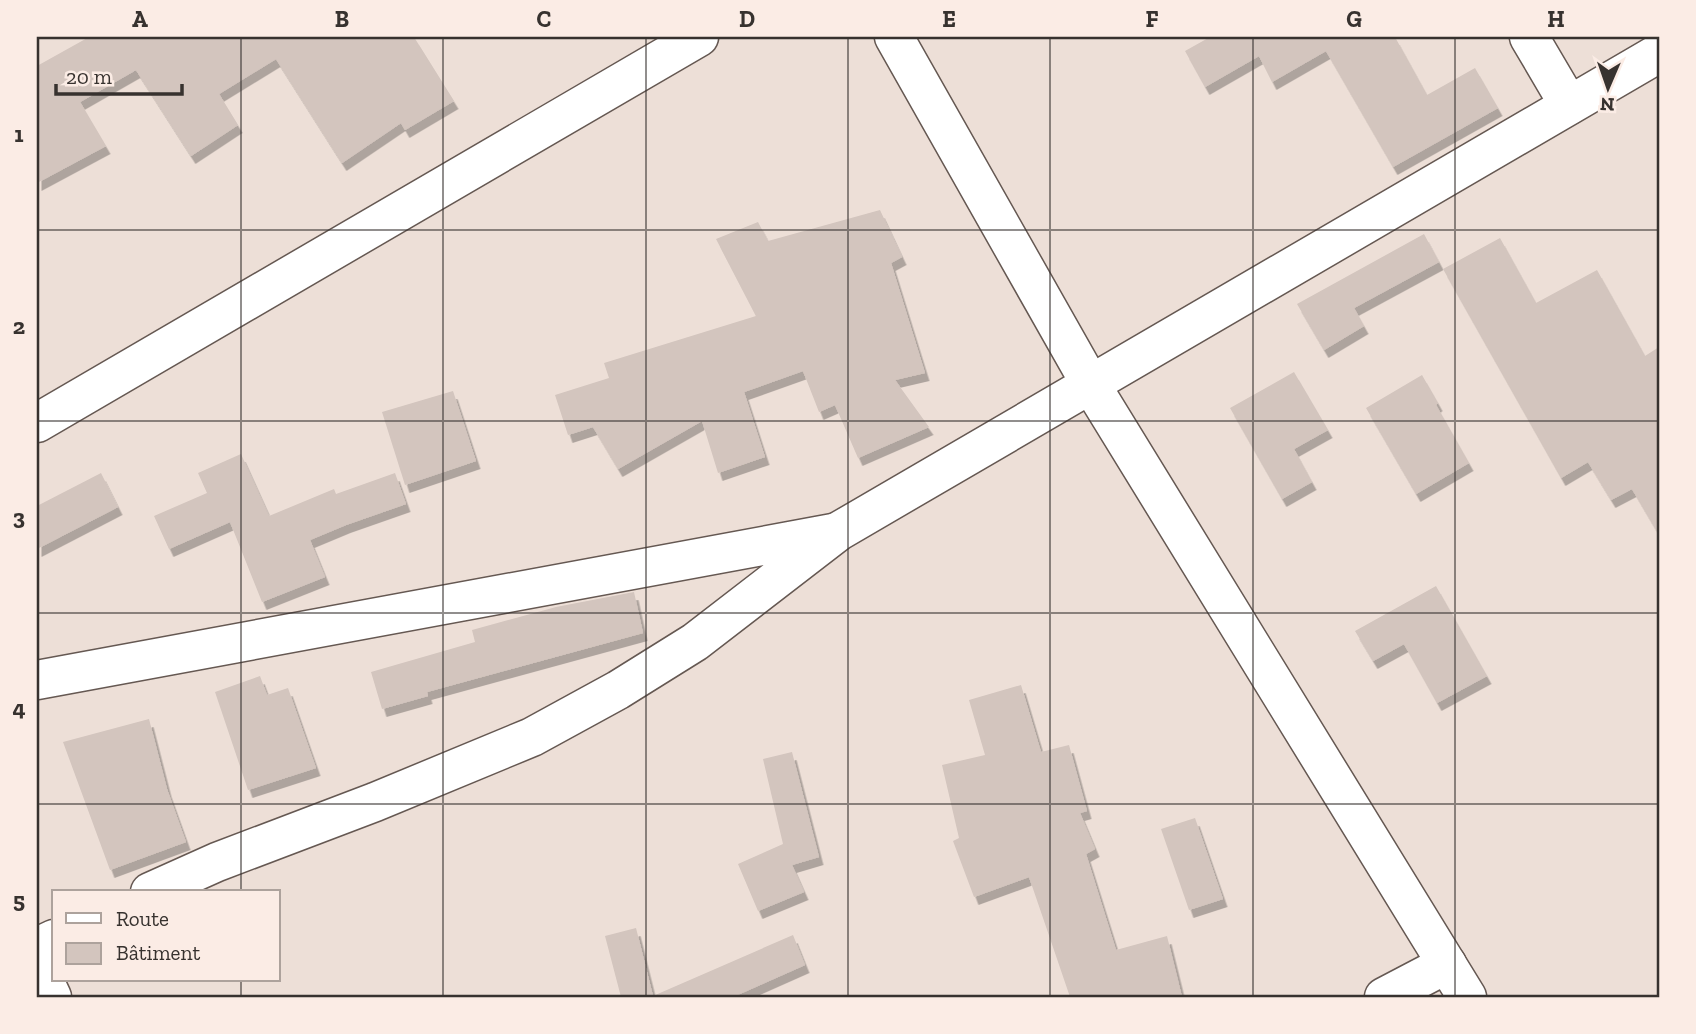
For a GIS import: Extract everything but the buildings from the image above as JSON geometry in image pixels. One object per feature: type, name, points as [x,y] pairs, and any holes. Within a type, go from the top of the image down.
[{"type":"street","points":[[37,423],[699,37]]},
{"type":"street","points":[[894,37],[1091,385],[1467,997]]},
{"type":"street","points":[[1528,37],[1569,105]]},
{"type":"street","points":[[154,890],[217,862],[375,802],[532,737],[618,690],[695,642],[839,531],[1659,53]]},
{"type":"street","points":[[37,680],[839,531]]},
{"type":"street","points":[[1384,997],[1447,964]]},
{"type":"street","points":[[37,965],[52,997]]}]
